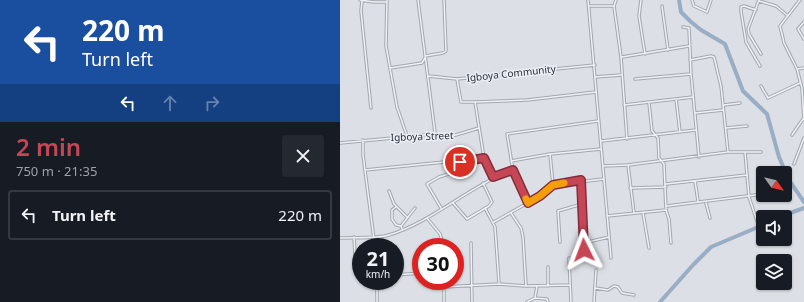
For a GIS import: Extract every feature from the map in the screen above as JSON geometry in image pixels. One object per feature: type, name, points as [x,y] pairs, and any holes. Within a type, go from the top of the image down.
[{"type":"street","points":[[371,108],[361,0],[387,1],[386,46],[397,107],[407,136]]},
{"type":"street","points":[[418,0],[435,134]]},
{"type":"street","points":[[425,57],[446,51],[444,0]]},
{"type":"street","points":[[588,0],[611,258]]},
{"type":"street","points":[[616,0],[614,6],[621,57],[621,75],[627,139]]},
{"type":"street","points":[[641,0],[639,16],[645,54]]},
{"type":"street","points":[[692,0],[697,8],[707,12],[711,0]]},
{"type":"street","points":[[761,54],[749,34],[748,29],[759,0],[776,6],[788,16]]},
{"type":"street","points":[[792,135],[803,120],[803,96],[797,69],[784,43],[780,26],[800,0]]},
{"type":"street","points":[[588,6],[614,6]]},
{"type":"street","points":[[662,6],[668,50]]},
{"type":"street","points":[[756,10],[744,6],[741,7],[746,42],[760,66]]},
{"type":"street","points":[[804,22],[798,28],[804,39]]},
{"type":"street","points":[[683,27],[689,28],[691,74],[699,157]]},
{"type":"street","points":[[621,57],[689,46]]},
{"type":"street","points":[[690,60],[711,56],[714,57],[724,105],[723,110],[728,152]]},
{"type":"street","points":[[390,68],[422,63],[425,57]]},
{"type":"street","name":"Igboya Community","points":[[428,76],[457,79],[594,65]]},
{"type":"street","points":[[797,69],[804,68]]},
{"type":"street","points":[[635,79],[691,74]]},
{"type":"street","points":[[595,77],[621,75]]},
{"type":"street","points":[[457,79],[461,102],[527,100],[596,92]]},
{"type":"street","points":[[761,86],[768,98],[800,83]]},
{"type":"street","points":[[624,104],[649,103],[693,97]]},
{"type":"street","points":[[676,99],[680,132]]},
{"type":"street","points":[[475,102],[484,158],[493,177]]},
{"type":"street","points":[[649,103],[652,131],[658,138],[659,158],[662,160],[666,184],[668,206],[666,210],[669,219],[671,243]]},
{"type":"street","points":[[724,105],[740,103]]},
{"type":"street","points":[[695,113],[723,110]]},
{"type":"street","points":[[528,203],[513,170],[507,134],[598,121]]},
{"type":"street","points":[[726,128],[747,126]]},
{"type":"street","name":"Igboya Street","points":[[340,143],[435,134],[449,137],[479,128]]},
{"type":"street","points":[[601,141],[696,130]]},
{"type":"street","points":[[794,164],[804,138]]},
{"type":"street","points":[[363,140],[365,170],[374,236]]},
{"type":"street","points":[[511,161],[550,154],[601,149]]},
{"type":"street","points":[[603,166],[628,165],[699,157],[728,152],[761,152]]},
{"type":"street","points":[[745,152],[749,197],[756,216]]},
{"type":"street","points":[[550,154],[553,185]]},
{"type":"street","points":[[365,170],[460,162],[484,158]]},
{"type":"street","points":[[442,208],[427,184],[439,177],[458,171],[460,162]]},
{"type":"street","points":[[628,165],[634,213]]},
{"type":"street","points":[[340,238],[387,235],[427,218],[442,208],[454,203],[493,177],[513,170]]},
{"type":"street","points":[[666,184],[747,175]]},
{"type":"street","points":[[494,222],[544,194],[553,185],[581,180],[604,179]]},
{"type":"street","points":[[581,180],[584,250]]},
{"type":"street","points":[[695,181],[698,201]]},
{"type":"street","points":[[454,203],[467,219],[485,208],[492,202],[483,183]]},
{"type":"street","points":[[630,188],[666,187]]},
{"type":"street","points":[[389,191],[397,207],[407,216]]},
{"type":"street","points":[[668,206],[698,201],[706,202],[756,196]]},
{"type":"street","points":[[706,202],[710,218]]},
{"type":"street","points":[[560,242],[558,211],[582,204]]},
{"type":"street","points":[[397,207],[392,210],[392,219],[396,225],[401,226]]},
{"type":"street","points":[[402,229],[401,226],[407,216],[415,208]]},
{"type":"street","points":[[485,208],[494,222],[499,284]]},
{"type":"street","points":[[607,216],[666,210]]},
{"type":"street","points":[[643,212],[648,248]]},
{"type":"street","points":[[511,213],[521,228],[523,237],[526,286]]},
{"type":"street","points":[[427,218],[440,234],[441,238]]},
{"type":"street","points":[[584,243],[609,237]]},
{"type":"street","points":[[471,243],[472,302]]},
{"type":"street","points":[[569,258],[571,302]]},
{"type":"street","points":[[548,266],[548,286]]},
{"type":"street","points":[[594,302],[596,270]]},
{"type":"street","points":[[464,286],[499,284],[526,286],[570,285]]},
{"type":"street","points":[[535,298],[537,286]]},
{"type":"street","points":[[595,288],[608,290],[614,286],[618,287],[622,293],[634,295]]},
{"type":"street","points":[[377,290],[377,302]]},
{"type":"street","points":[[444,290],[444,302]]},
{"type":"street","points":[[527,302],[535,298],[547,299],[548,302]]},
{"type":"waterway","points":[[679,0],[681,12],[690,21],[701,30],[725,44],[743,91],[767,114],[779,157],[789,180],[804,202]]},
{"type":"waterway","points":[[792,212],[804,208]]},
{"type":"waterway","points":[[660,302],[711,247],[756,228]]},
{"type":"slow traffic","points":[[526,199],[528,203],[547,191],[553,185],[564,183]]},
{"type":"route","points":[[460,162],[482,160],[484,158],[493,177],[513,170],[528,203],[547,191],[553,185],[581,180],[584,250]]}]
